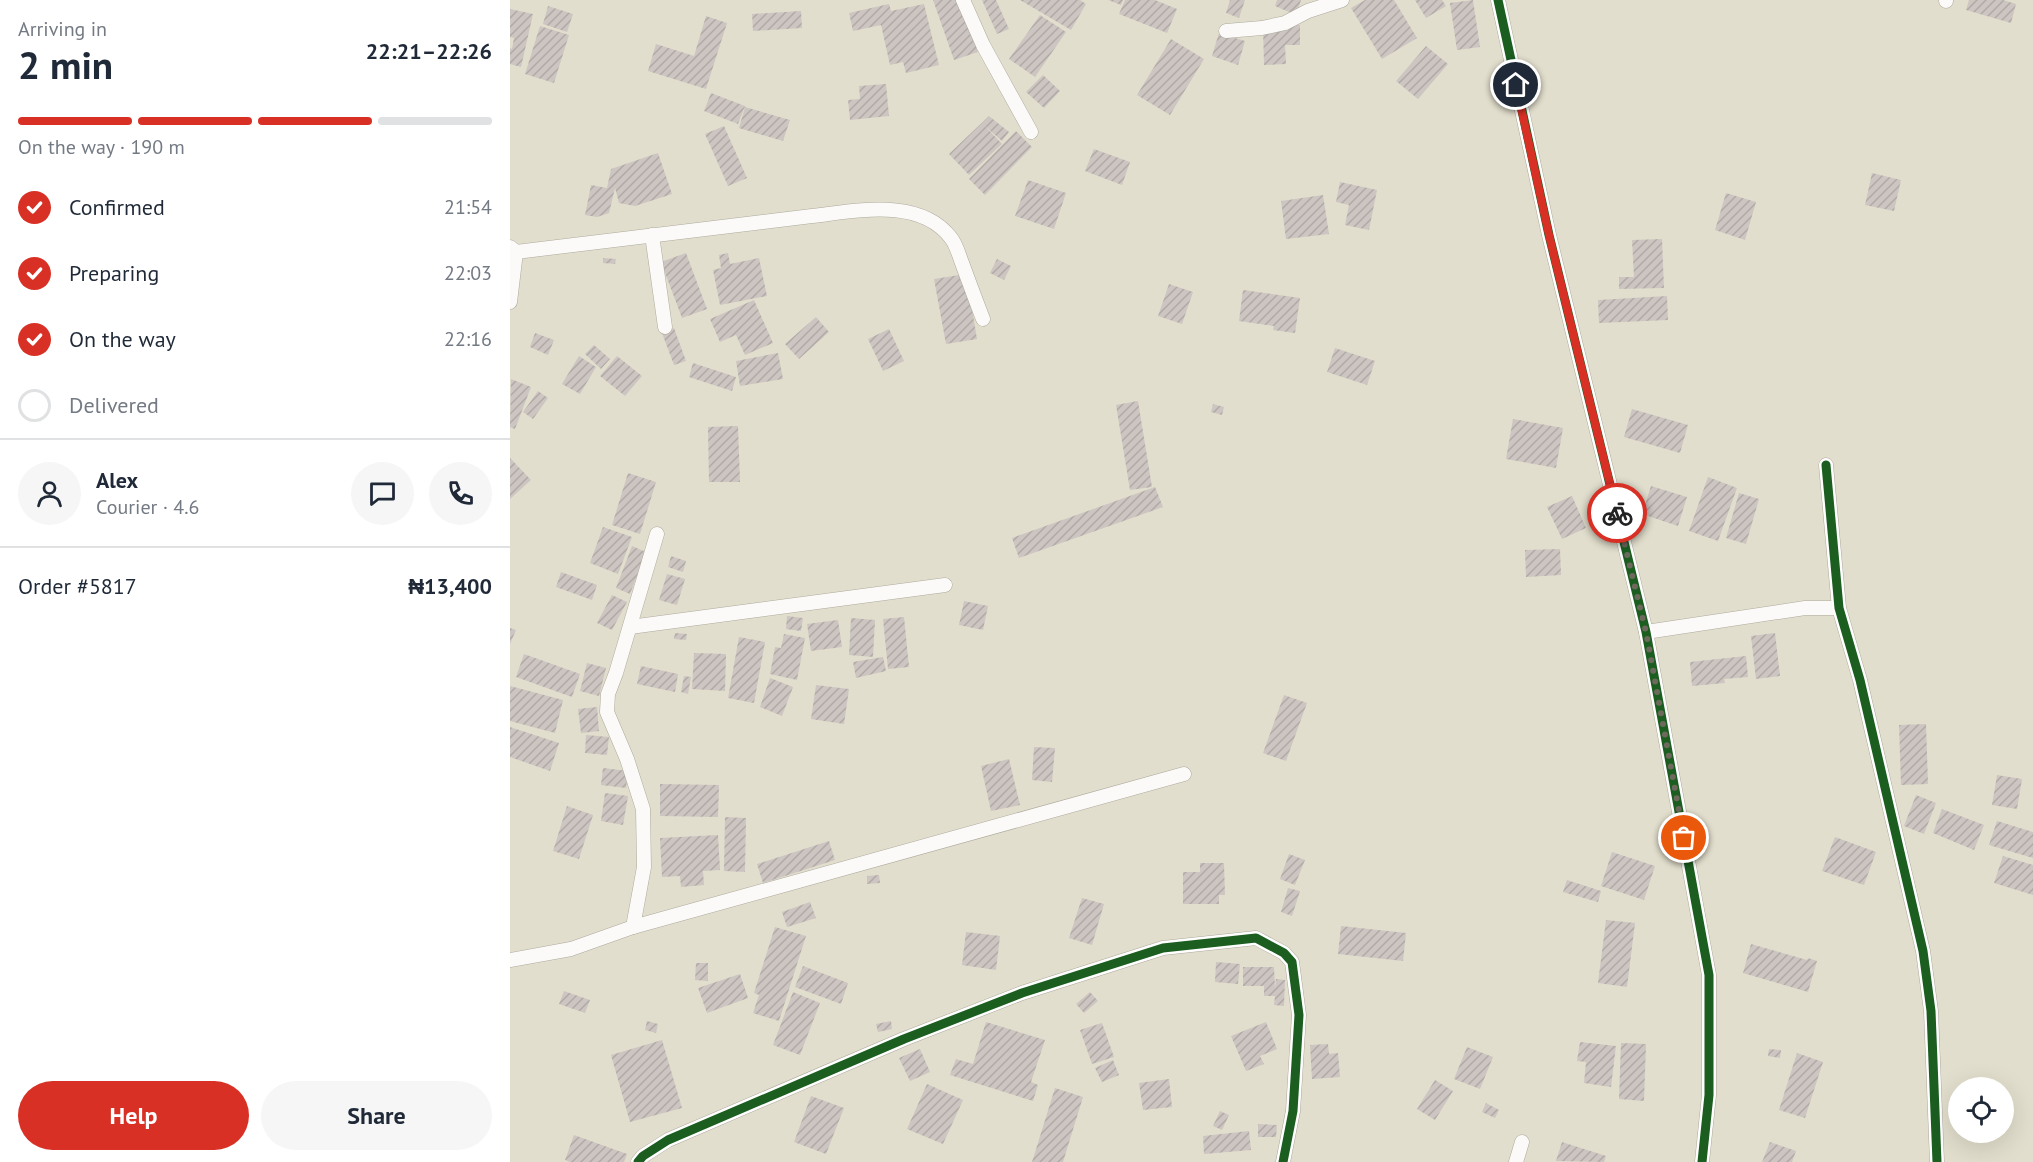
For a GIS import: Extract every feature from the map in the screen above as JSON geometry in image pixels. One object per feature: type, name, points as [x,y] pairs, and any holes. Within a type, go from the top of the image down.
[{"type":"street","points":[[963,0],[983,45],[1031,132]]},
{"type":"street","points":[[1226,31],[1262,28],[1285,23],[1308,11],[1342,0]]},
{"type":"street","points":[[1498,0],[1549,235],[1646,632],[1709,975],[1709,1095],[1702,1162]]},
{"type":"street","points":[[510,302],[513,250],[860,211],[907,211],[923,215],[938,224],[952,239],[983,319]]},
{"type":"street","points":[[652,235],[665,327]]},
{"type":"street","points":[[1826,465],[1839,608],[1860,680],[1923,951],[1931,1011],[1937,1162]]},
{"type":"street","points":[[633,927],[644,867],[643,809],[627,759],[607,712],[608,694],[657,534]]},
{"type":"street","points":[[630,627],[945,585]]},
{"type":"street","points":[[1646,632],[1805,608],[1839,608]]},
{"type":"street","points":[[510,960],[571,949],[633,927],[1184,774]]},
{"type":"street","points":[[638,1162],[643,1156],[668,1140],[904,1039],[1022,993],[1163,948],[1256,939],[1284,952],[1292,963],[1299,1015],[1293,1111],[1283,1162]]},
{"type":"street","points":[[1516,1162],[1522,1142]]},
{"type":"building","points":[[933,0],[960,0],[978,52],[954,60]]},
{"type":"building","points":[[982,0],[996,0],[1009,29],[997,34]]},
{"type":"building","points":[[1020,0],[1080,0],[1086,4],[1071,30]]},
{"type":"building","points":[[1108,0],[1123,0],[1121,5]]},
{"type":"building","points":[[1125,0],[1155,0],[1177,9],[1167,33],[1119,14]]},
{"type":"building","points":[[1230,0],[1245,0],[1239,18],[1226,13]]},
{"type":"building","points":[[1277,0],[1301,0],[1296,15],[1275,6]]},
{"type":"building","points":[[1365,0],[1394,0],[1417,38],[1382,59],[1351,8]]},
{"type":"building","points":[[1415,0],[1442,0],[1446,6],[1426,18]]},
{"type":"building","points":[[1473,0],[1480,47],[1457,50],[1450,3]]},
{"type":"building","points":[[1969,0],[2003,0],[2016,4],[2011,23],[1966,10]]},
{"type":"building","points":[[889,4],[891,11],[924,4],[939,65],[906,73],[903,62],[890,65],[881,25],[853,31],[849,13]]},
{"type":"building","points":[[548,6],[573,14],[567,32],[543,24]]},
{"type":"building","points":[[510,9],[533,14],[521,67],[510,64],[510,48],[512,49],[514,38],[510,37]]},
{"type":"building","points":[[801,11],[802,28],[753,31],[752,14]]},
{"type":"building","points":[[1040,15],[1066,32],[1035,77],[1009,59]]},
{"type":"building","points":[[706,16],[727,23],[706,89],[648,71],[656,44],[694,56]]},
{"type":"building","points":[[1300,25],[1300,45],[1285,45],[1286,64],[1264,65],[1263,26]]},
{"type":"building","points":[[540,26],[569,35],[554,83],[525,74]]},
{"type":"building","points":[[1219,33],[1245,41],[1238,65],[1212,56]]},
{"type":"building","points":[[1171,39],[1204,59],[1170,115],[1137,95]]},
{"type":"building","points":[[1426,46],[1448,64],[1418,99],[1396,81]]},
{"type":"building","points":[[1043,75],[1060,91],[1044,108],[1026,92]]},
{"type":"building","points":[[886,84],[889,116],[850,120],[848,100],[860,99],[859,86]]},
{"type":"building","points":[[711,93],[745,106],[738,124],[704,111]]},
{"type":"building","points":[[745,107],[790,120],[783,141],[739,128]]},
{"type":"building","points":[[989,116],[1009,132],[1002,141],[985,126],[1002,144],[969,175],[949,154]]},
{"type":"building","points":[[724,126],[747,178],[728,186],[705,134]]},
{"type":"building","points":[[1016,131],[1032,147],[985,195],[969,179]]},
{"type":"building","points":[[1094,149],[1130,162],[1122,185],[1085,171]]},
{"type":"building","points":[[658,153],[672,194],[635,206],[619,203],[615,188],[609,213],[597,217],[585,215],[591,185],[607,188],[611,169]]},
{"type":"building","points":[[1872,173],[1901,180],[1894,211],[1865,205]]},
{"type":"building","points":[[1028,180],[1066,193],[1054,229],[1015,216]]},
{"type":"building","points":[[1340,182],[1377,190],[1369,230],[1345,225],[1349,205],[1336,202]]},
{"type":"building","points":[[1726,193],[1756,202],[1745,240],[1715,230]]},
{"type":"building","points":[[1323,195],[1329,234],[1286,239],[1281,201]]},
{"type":"building","points":[[1662,239],[1664,288],[1619,289],[1619,277],[1634,277],[1632,240]]},
{"type":"building","points":[[686,253],[707,309],[682,318],[661,262]]},
{"type":"building","points":[[728,253],[730,264],[759,258],[767,296],[720,305],[713,270],[721,268],[719,255]]},
{"type":"building","points":[[603,258],[616,259],[615,264],[603,263]]},
{"type":"building","points":[[997,259],[1011,266],[1004,280],[990,273]]},
{"type":"building","points":[[966,274],[977,339],[946,344],[934,279]]},
{"type":"building","points":[[1169,284],[1193,292],[1182,324],[1158,316]]},
{"type":"building","points":[[1243,290],[1300,298],[1295,333],[1273,330],[1274,326],[1239,321]]},
{"type":"building","points":[[1667,296],[1668,320],[1599,323],[1598,300]]},
{"type":"building","points":[[754,300],[773,343],[745,355],[736,335],[720,342],[710,319]]},
{"type":"building","points":[[816,317],[829,332],[799,359],[785,344]]},
{"type":"building","points":[[674,328],[686,361],[674,365],[662,333]]},
{"type":"building","points":[[889,329],[904,361],[883,371],[868,339]]},
{"type":"building","points":[[535,333],[554,340],[548,355],[530,347]]},
{"type":"building","points":[[594,345],[610,359],[601,369],[585,354]]},
{"type":"building","points":[[1335,348],[1375,361],[1367,385],[1327,372]]},
{"type":"building","points":[[778,353],[783,379],[740,386],[736,361]]},
{"type":"building","points":[[579,356],[596,367],[580,394],[562,384]]},
{"type":"building","points":[[617,356],[642,376],[625,396],[600,376]]},
{"type":"building","points":[[693,363],[736,377],[732,391],[689,377]]},
{"type":"building","points":[[511,379],[531,387],[515,429],[510,427]]},
{"type":"building","points":[[538,391],[548,398],[533,419],[523,412]]},
{"type":"building","points":[[1138,401],[1152,487],[1130,490],[1116,405]]},
{"type":"building","points":[[1213,404],[1224,407],[1222,415],[1211,412]]},
{"type":"building","points":[[1632,409],[1688,425],[1680,453],[1624,437]]},
{"type":"building","points":[[1513,419],[1563,428],[1556,468],[1506,459]]},
{"type":"building","points":[[738,426],[740,482],[709,482],[708,427]]},
{"type":"building","points":[[510,458],[531,480],[510,499]]},
{"type":"building","points":[[628,473],[656,482],[640,534],[612,525]]},
{"type":"building","points":[[1708,477],[1737,488],[1718,541],[1689,531]]},
{"type":"building","points":[[1651,486],[1687,497],[1678,526],[1642,514]]},
{"type":"building","points":[[1155,487],[1163,507],[1019,558],[1012,538]]},
{"type":"building","points":[[1739,493],[1759,499],[1746,544],[1726,538]]},
{"type":"building","points":[[1572,496],[1586,528],[1562,539],[1547,507]]},
{"type":"building","points":[[603,527],[632,537],[618,574],[590,563]]},
{"type":"building","points":[[632,546],[646,552],[630,594],[616,588]]},
{"type":"building","points":[[1560,549],[1561,575],[1526,577],[1525,550]]},
{"type":"building","points":[[671,556],[686,561],[683,572],[668,567]]},
{"type":"building","points":[[561,572],[597,585],[592,600],[556,587]]},
{"type":"building","points":[[667,574],[685,579],[677,605],[659,600]]},
{"type":"building","points":[[612,595],[627,602],[612,630],[597,623]]},
{"type":"building","points":[[964,601],[988,606],[983,630],[959,625]]},
{"type":"building","points":[[787,616],[803,618],[801,631],[786,629]]},
{"type":"building","points":[[904,617],[909,667],[888,669],[883,619]]},
{"type":"building","points":[[851,618],[875,620],[873,657],[849,655]]},
{"type":"building","points":[[838,620],[842,647],[811,651],[807,624]]},
{"type":"building","points":[[510,628],[516,630],[510,644]]},
{"type":"building","points":[[675,633],[687,634],[686,640],[674,639]]},
{"type":"building","points":[[1775,633],[1780,676],[1756,679],[1751,636]]},
{"type":"building","points":[[784,634],[805,638],[797,680],[770,674],[775,647],[781,648]]},
{"type":"building","points":[[739,637],[765,642],[754,703],[728,698]]},
{"type":"building","points":[[694,653],[726,654],[725,691],[692,689]]},
{"type":"building","points":[[524,654],[580,674],[572,697],[516,677]]},
{"type":"building","points":[[1746,656],[1748,677],[1724,679],[1725,683],[1692,686],[1690,662]]},
{"type":"building","points":[[883,657],[886,671],[856,678],[853,662]]},
{"type":"building","points":[[587,663],[606,668],[599,696],[580,691]]},
{"type":"building","points":[[641,666],[678,674],[675,692],[637,684]]},
{"type":"building","points":[[684,676],[691,677],[688,694],[681,692]]},
{"type":"building","points":[[770,678],[793,687],[782,716],[760,707]]},
{"type":"building","points":[[816,685],[849,689],[844,724],[811,719]]},
{"type":"building","points":[[510,686],[563,700],[555,733],[510,721]]},
{"type":"building","points":[[1284,695],[1307,703],[1286,761],[1263,753]]},
{"type":"building","points":[[597,707],[599,731],[581,733],[578,709]]},
{"type":"building","points":[[1926,724],[1928,784],[1901,785],[1899,725]]},
{"type":"building","points":[[510,727],[559,743],[550,771],[510,757]]},
{"type":"building","points":[[586,735],[609,737],[607,755],[585,753]]},
{"type":"building","points":[[1034,747],[1055,748],[1052,782],[1032,780]]},
{"type":"building","points":[[1009,759],[1020,805],[991,811],[981,766]]},
{"type":"building","points":[[603,768],[628,771],[626,788],[601,785]]},
{"type":"building","points":[[1997,775],[2022,779],[2017,809],[1992,805]]},
{"type":"building","points":[[660,784],[719,785],[718,817],[660,816]]},
{"type":"building","points":[[605,793],[628,796],[623,825],[601,821]]},
{"type":"building","points":[[1916,795],[1936,803],[1924,834],[1904,826]]},
{"type":"building","points":[[567,806],[593,815],[579,859],[553,851]]},
{"type":"building","points":[[1942,809],[1984,825],[1974,850],[1933,833]]},
{"type":"building","points":[[725,817],[746,818],[745,872],[724,871]]},
{"type":"building","points":[[1997,821],[2033,832],[2033,858],[1989,845]]},
{"type":"building","points":[[718,835],[720,870],[703,871],[704,885],[681,887],[680,876],[662,877],[660,838]]},
{"type":"building","points":[[1835,837],[1876,852],[1864,885],[1822,871]]},
{"type":"building","points":[[829,841],[835,860],[763,883],[757,864]]},
{"type":"building","points":[[1612,852],[1655,866],[1644,900],[1601,886]]},
{"type":"building","points":[[1289,854],[1305,860],[1295,885],[1280,879]]},
{"type":"building","points":[[2003,856],[2033,865],[2033,895],[1994,883]]},
{"type":"building","points":[[1200,863],[1224,863],[1225,895],[1219,895],[1219,904],[1183,904],[1183,872],[1200,872]]},
{"type":"building","points":[[879,875],[880,883],[867,884],[867,876]]},
{"type":"building","points":[[1567,880],[1601,891],[1598,902],[1563,892]]},
{"type":"building","points":[[1288,888],[1300,891],[1292,916],[1281,912]]},
{"type":"building","points":[[1082,898],[1104,904],[1092,945],[1069,938]]},
{"type":"building","points":[[810,902],[816,918],[787,927],[782,912]]},
{"type":"building","points":[[1606,920],[1635,923],[1627,987],[1598,983]]},
{"type":"building","points":[[1341,926],[1406,933],[1403,961],[1338,954]]},
{"type":"building","points":[[775,927],[806,936],[779,1021],[753,1013],[759,995],[754,993]]},
{"type":"building","points":[[966,932],[1000,936],[996,970],[962,965]]},
{"type":"building","points":[[1751,944],[1817,961],[1808,992],[1743,973]]},
{"type":"building","points":[[1216,962],[1240,964],[1238,984],[1215,982]]},
{"type":"building","points":[[696,963],[708,963],[708,981],[695,980]]},
{"type":"building","points":[[803,966],[848,983],[841,1004],[795,987]]},
{"type":"building","points":[[1243,967],[1274,967],[1275,988],[1276,979],[1285,980],[1284,1006],[1274,1005],[1275,996],[1264,996],[1264,986],[1243,986]]},
{"type":"building","points":[[740,974],[748,998],[707,1013],[698,988]]},
{"type":"building","points":[[564,991],[590,1000],[585,1013],[559,1004]]},
{"type":"building","points":[[793,992],[820,1003],[800,1055],[773,1045]]},
{"type":"building","points":[[1090,992],[1098,1001],[1084,1013],[1076,1004]]},
{"type":"building","points":[[647,1021],[658,1024],[656,1033],[645,1030]]},
{"type":"building","points":[[891,1021],[892,1029],[878,1032],[876,1024]]},
{"type":"building","points":[[986,1022],[1045,1040],[1031,1082],[1038,1085],[1033,1101],[950,1075],[956,1059],[973,1064]]},
{"type":"building","points":[[1266,1022],[1277,1049],[1260,1056],[1264,1064],[1246,1071],[1231,1036]]},
{"type":"building","points":[[1102,1023],[1114,1057],[1092,1064],[1080,1030]]},
{"type":"building","points":[[662,1040],[682,1108],[630,1122],[611,1055]]},
{"type":"building","points":[[1580,1042],[1616,1046],[1611,1087],[1584,1083],[1586,1062],[1577,1061]]},
{"type":"building","points":[[1621,1043],[1646,1044],[1644,1101],[1619,1099]]},
{"type":"building","points":[[1328,1044],[1329,1054],[1338,1053],[1340,1077],[1312,1079],[1310,1045]]},
{"type":"building","points":[[1467,1047],[1493,1057],[1480,1089],[1454,1079]]},
{"type":"building","points":[[920,1049],[930,1072],[910,1081],[899,1058]]},
{"type":"building","points":[[1769,1049],[1781,1050],[1780,1058],[1768,1056]]},
{"type":"building","points":[[1797,1053],[1823,1062],[1805,1118],[1779,1110]]},
{"type":"building","points":[[1113,1060],[1119,1075],[1102,1082],[1095,1068]]},
{"type":"building","points":[[1169,1079],[1172,1107],[1143,1110],[1139,1083]]},
{"type":"building","points":[[1435,1080],[1453,1091],[1435,1120],[1417,1109]]},
{"type":"building","points":[[927,1084],[963,1100],[943,1144],[907,1129]]},
{"type":"building","points":[[1055,1088],[1083,1097],[1063,1162],[1032,1162]]},
{"type":"building","points":[[811,1096],[844,1108],[826,1154],[794,1142]]},
{"type":"building","points":[[1486,1103],[1499,1110],[1495,1118],[1482,1112]]},
{"type":"building","points":[[1220,1111],[1229,1115],[1222,1130],[1213,1126]]},
{"type":"building","points":[[1258,1124],[1277,1125],[1276,1137],[1258,1137]]},
{"type":"building","points":[[1249,1131],[1251,1150],[1204,1154],[1203,1136]]},
{"type":"building","points":[[574,1135],[627,1154],[624,1162],[570,1162],[565,1160]]},
{"type":"building","points":[[1562,1142],[1606,1156],[1604,1162],[1556,1161]]},
{"type":"building","points":[[1770,1142],[1796,1151],[1792,1162],[1762,1162]]},
{"type":"cycle path","points":[[1498,0],[1549,235],[1646,632],[1709,975],[1709,1095],[1702,1162]]},
{"type":"cycle path","points":[[1826,465],[1839,608],[1860,680],[1923,951],[1931,1011],[1937,1162]]},
{"type":"cycle path","points":[[638,1162],[643,1156],[668,1140],[904,1039],[1022,993],[1163,948],[1256,938],[1284,953],[1292,962],[1299,1015],[1293,1111],[1283,1162]]},
{"type":"way so far","points":[[1617,513],[1646,632],[1684,838]]},
{"type":"route","points":[[1516,85],[1549,235],[1617,513]]}]
